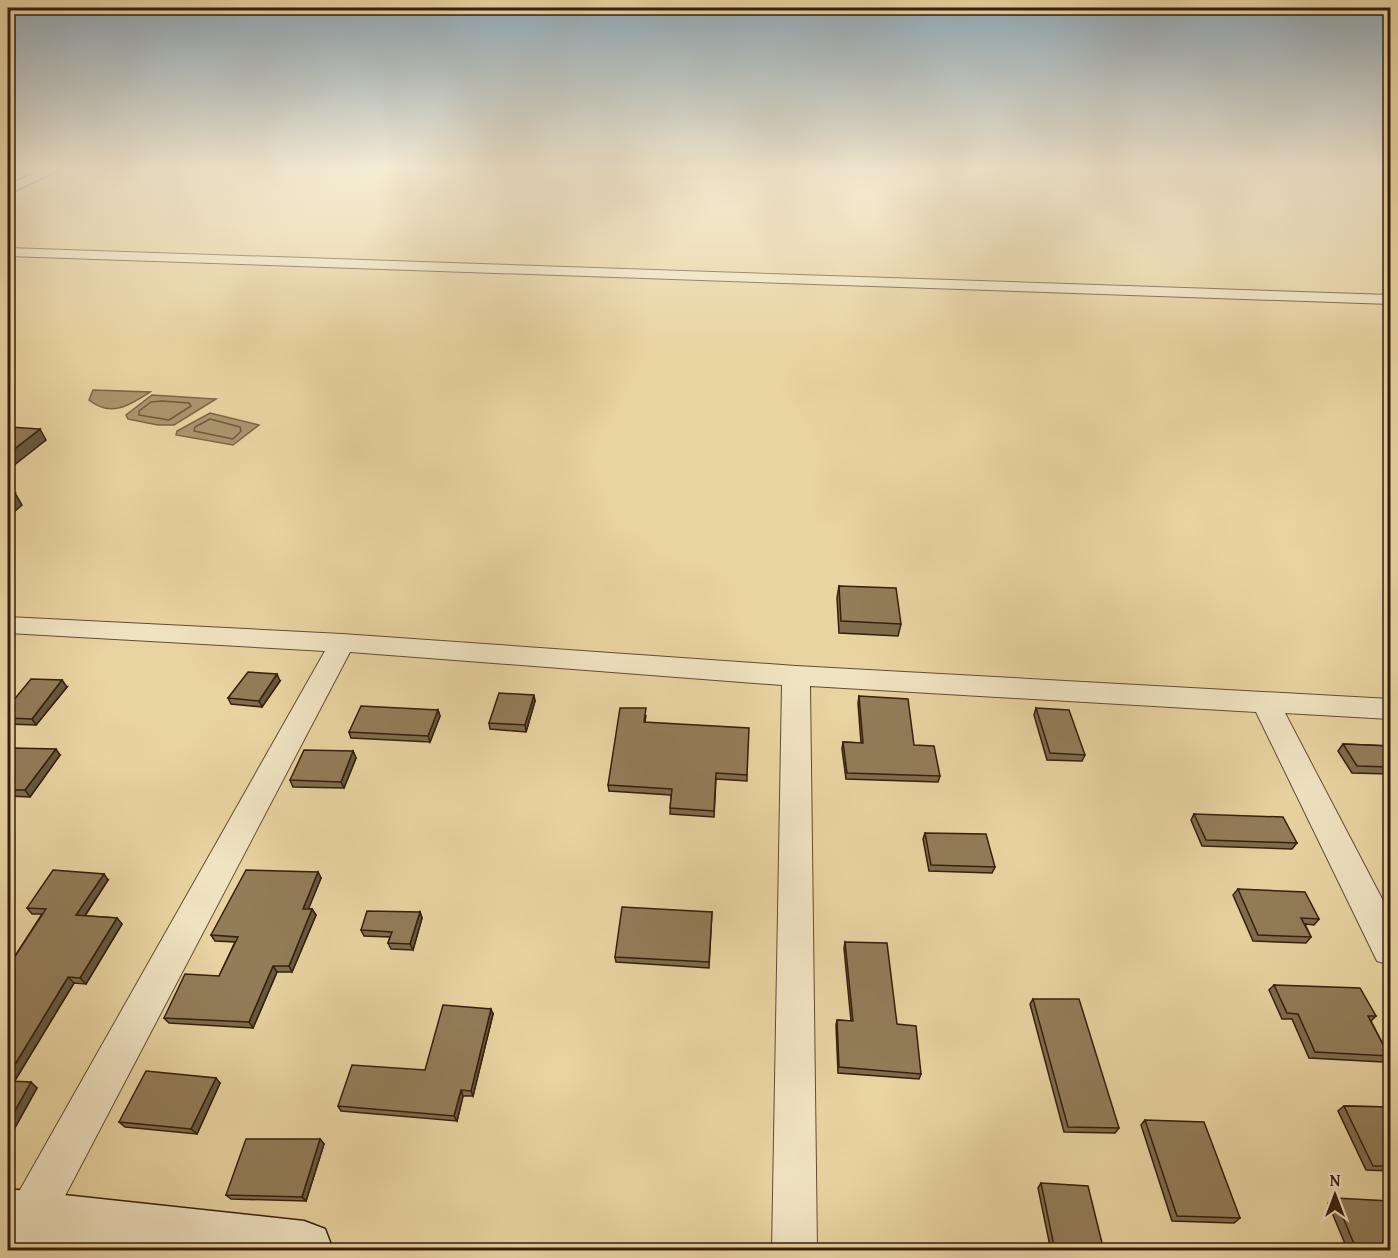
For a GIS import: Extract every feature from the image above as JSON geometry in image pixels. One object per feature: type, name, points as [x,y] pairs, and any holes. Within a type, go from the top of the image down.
[{"type":"street","points":[[8,252],[1390,300]]},
{"type":"street","points":[[8,625],[342,643],[796,676],[1390,710]]},
{"type":"street","points":[[304,1251],[145,1242],[18,1219],[342,643]]},
{"type":"street","points":[[794,1251],[796,676]]},
{"type":"street","points":[[1264,701],[1390,949]]},
{"type":"water","points":[[93,390],[150,392],[128,405],[113,409],[97,405],[89,400]]},
{"type":"water","points":[[152,395],[216,399],[174,425],[158,425],[128,419],[126,415]]},
{"type":"water","points":[[210,413],[259,425],[233,445],[176,435],[177,431]]},
{"type":"building","points":[[10,427],[40,429],[8,454],[8,429]]},
{"type":"building","points":[[839,586],[896,588],[901,624],[841,621]]},
{"type":"building","points":[[248,672],[277,674],[259,701],[228,698]]},
{"type":"building","points":[[31,679],[62,680],[32,719],[8,718],[8,707]]},
{"type":"building","points":[[499,693],[534,695],[525,725],[489,723]]},
{"type":"building","points":[[859,696],[908,699],[914,745],[934,746],[940,776],[847,773],[843,742],[863,743]]},
{"type":"building","points":[[361,706],[438,710],[428,736],[349,732]]},
{"type":"building","points":[[620,708],[646,708],[644,722],[749,728],[747,775],[716,773],[714,811],[670,808],[672,789],[608,785]]},
{"type":"building","points":[[1036,708],[1069,710],[1085,755],[1050,753]]},
{"type":"building","points":[[1343,744],[1390,746],[1390,767],[1357,766]]},
{"type":"building","points":[[12,748],[56,749],[25,790],[8,790],[8,754]]},
{"type":"building","points":[[304,750],[353,751],[341,782],[290,780]]},
{"type":"building","points":[[1194,814],[1283,817],[1297,843],[1206,840]]},
{"type":"building","points":[[925,833],[986,834],[995,867],[931,865]]},
{"type":"building","points":[[53,870],[104,874],[76,915],[117,918],[80,978],[68,977],[8,1076],[8,967],[46,909],[27,908]]},
{"type":"building","points":[[246,870],[318,872],[303,909],[312,909],[289,966],[273,966],[249,1022],[164,1018],[185,974],[219,976],[238,937],[211,935]]},
{"type":"building","points":[[1238,889],[1305,892],[1319,919],[1301,918],[1311,937],[1258,935]]},
{"type":"building","points":[[622,907],[712,912],[709,962],[615,957]]},
{"type":"building","points":[[367,911],[420,912],[410,944],[388,943],[392,932],[361,930]]},
{"type":"building","points":[[845,942],[887,943],[897,1024],[916,1026],[921,1074],[839,1067],[837,1020],[853,1021]]},
{"type":"building","points":[[1274,985],[1360,988],[1376,1016],[1368,1016],[1389,1056],[1315,1052],[1298,1014],[1287,1013]]},
{"type":"building","points":[[1033,999],[1079,999],[1119,1128],[1068,1127]]},
{"type":"building","points":[[443,1005],[491,1009],[471,1091],[461,1090],[454,1116],[338,1106],[352,1065],[425,1070]]},
{"type":"building","points":[[146,1071],[216,1078],[191,1129],[119,1122]]},
{"type":"building","points":[[8,1081],[31,1082],[8,1123]]},
{"type":"building","points":[[1344,1106],[1390,1107],[1390,1166],[1373,1166]]},
{"type":"building","points":[[1145,1120],[1204,1122],[1240,1218],[1177,1216]]},
{"type":"building","points":[[246,1139],[320,1139],[302,1197],[226,1195]]},
{"type":"building","points":[[1041,1183],[1088,1186],[1104,1251],[1055,1251]]},
{"type":"building","points":[[1335,1198],[1390,1201],[1390,1251],[1357,1251]]}]
